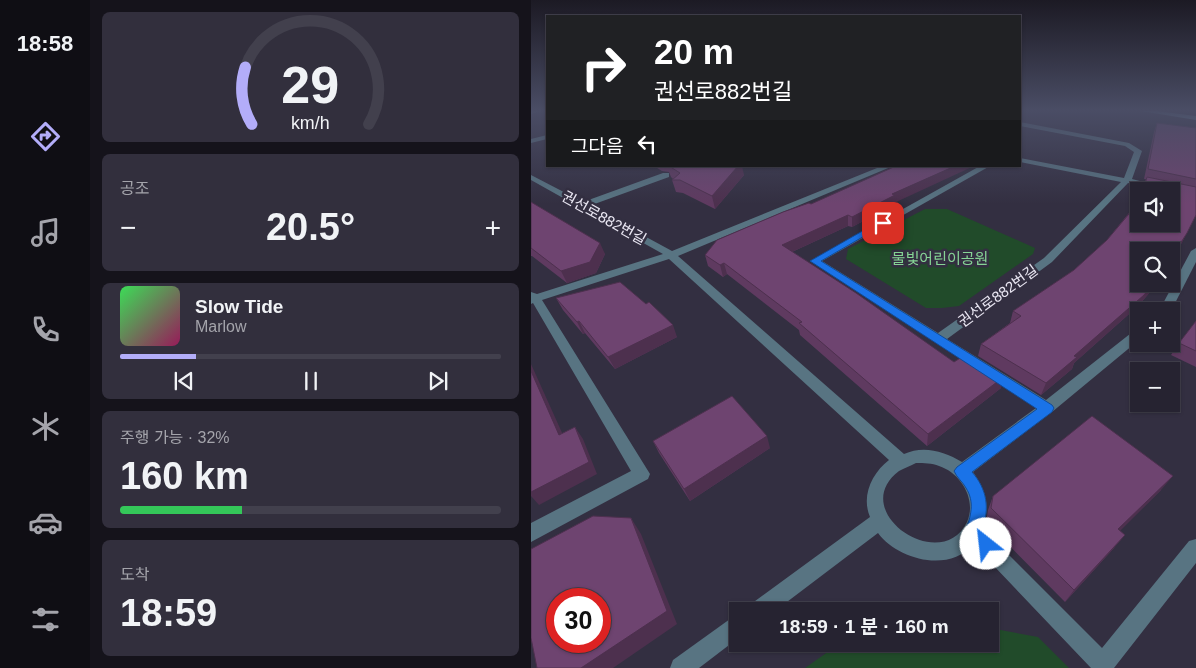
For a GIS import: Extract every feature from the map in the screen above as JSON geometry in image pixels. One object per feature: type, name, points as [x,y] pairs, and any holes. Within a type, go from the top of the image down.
[{"type":"street","points":[[1117,142],[1127,144],[1137,151],[1128,179]]},
{"type":"street","points":[[1021,160],[1141,182]]},
{"type":"street","points":[[531,533],[642,474],[533,298],[671,256],[887,167]]},
{"type":"street","points":[[984,167],[815,261],[1047,408]]},
{"type":"street","points":[[581,206],[666,176]]},
{"type":"street","name":"권선로882번길","points":[[531,177],[671,256],[900,460]]},
{"type":"street","name":"권선로882번길","points":[[939,338],[1048,260],[1128,179]]},
{"type":"street","points":[[1170,302],[1196,252]]},
{"type":"street","points":[[962,471],[1047,408],[1130,340]]},
{"type":"street","points":[[915,456],[931,456],[948,462],[962,471],[973,484],[979,500],[979,516],[973,531],[961,544],[945,551],[926,552],[907,546],[891,536],[880,520],[875,506],[880,478],[889,468],[900,460],[915,456]]},
{"type":"street","points":[[770,602],[880,520]]},
{"type":"street","points":[[973,531],[1103,664],[1196,548]]},
{"type":"street","points":[[681,668],[729,632]]},
{"type":"green space","name":"물빛어린이공원","points":[[925,209],[947,209],[1035,248],[1033,254],[959,306],[942,308],[926,308],[846,259],[848,249]]},
{"type":"green space","points":[[999,630],[1038,637],[1069,668],[805,668],[828,652],[999,652]]},
{"type":"building","points":[[1153,142],[1196,142],[1196,179],[1148,169]]},
{"type":"building","points":[[671,167],[737,167],[712,196],[680,180],[672,180],[680,173]]},
{"type":"building","points":[[894,167],[953,167],[892,194],[895,195],[852,217],[848,215],[782,245],[856,293],[954,362],[968,353],[1005,376],[928,434],[799,323],[802,322],[724,263],[720,265],[705,255],[717,240],[783,212],[809,203],[811,204]]},
{"type":"building","points":[[1147,177],[1172,182],[1146,182]]},
{"type":"building","points":[[1180,184],[1196,187],[1196,215],[1180,244],[1180,242],[1130,242],[1130,292],[1146,292],[1136,302],[1130,302],[1130,307],[1046,383],[981,344],[1021,316],[1013,311],[1074,270],[1107,240],[1130,213],[1130,232],[1180,232]]},
{"type":"building","points":[[531,202],[600,243],[590,262],[561,271],[531,248]]},
{"type":"building","points":[[620,282],[646,304],[649,302],[673,325],[608,357],[579,321],[577,322],[556,298]]},
{"type":"building","points":[[1196,321],[1196,351],[1180,343]]},
{"type":"building","points":[[531,371],[559,435],[575,427],[589,462],[531,492]]},
{"type":"building","points":[[732,396],[767,436],[684,489],[653,441]]},
{"type":"building","points":[[1092,416],[1173,476],[1118,529],[1125,535],[1074,590],[991,508],[993,496]]},
{"type":"building","points":[[593,516],[631,518],[667,611],[611,648],[611,588],[546,588],[546,653],[604,653],[581,668],[537,668],[531,638],[531,549]]},
{"type":"route","points":[[883,223],[815,261],[1047,408],[962,471],[973,484],[979,500],[979,516],[973,531],[986,544]]}]
